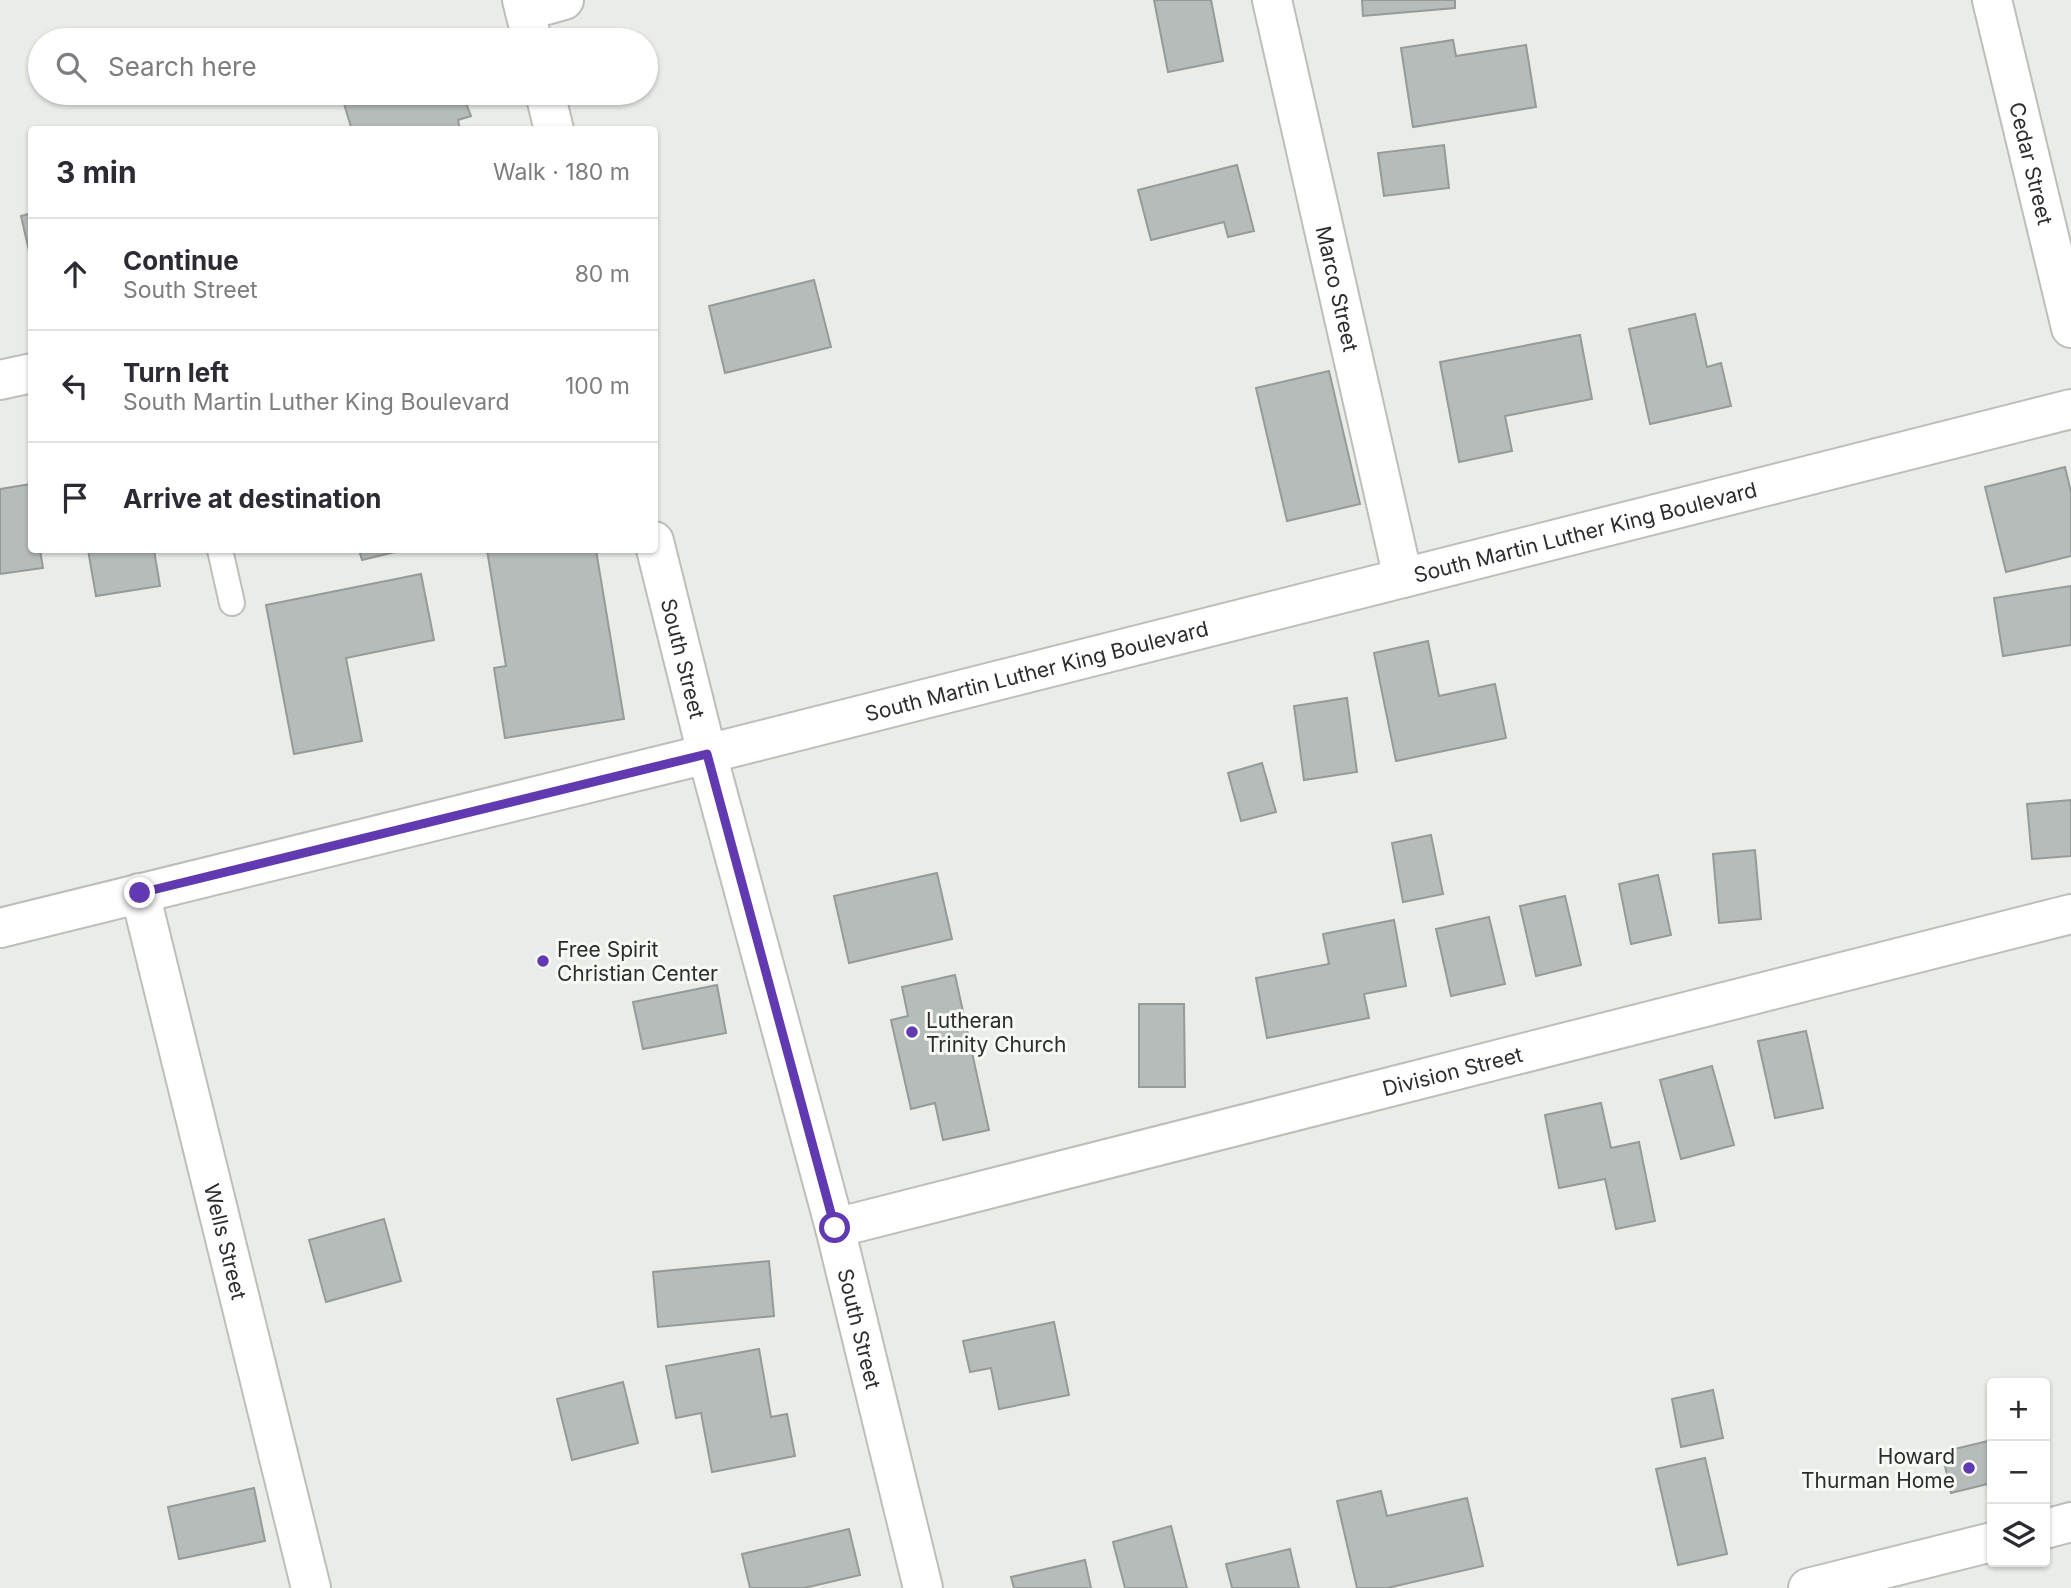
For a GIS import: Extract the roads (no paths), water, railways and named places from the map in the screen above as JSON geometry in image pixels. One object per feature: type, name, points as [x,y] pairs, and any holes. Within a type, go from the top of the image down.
[{"type":"street","points":[[527,17],[564,0]]},
{"type":"street","name":"Marco Street","points":[[1272,0],[1403,578]]},
{"type":"street","name":"Cedar Street","points":[[1992,0],[2071,328]]},
{"type":"street","points":[[548,105],[553,126]]},
{"type":"street","points":[[0,380],[28,374]]},
{"type":"street","name":"South Martin Luther King Boulevard","points":[[0,928],[707,754],[2071,409]]},
{"type":"street","name":"South Street","points":[[657,553],[707,754],[835,1228],[923,1588]]},
{"type":"street","name":"Wells Street","points":[[140,893],[311,1588]]},
{"type":"street","name":"Division Street","points":[[835,1228],[2071,914]]},
{"type":"street","points":[[2050,1528],[2071,1522]]},
{"type":"street","points":[[1808,1588],[1987,1543]]},
{"type":"lane","points":[[221,553],[232,603]]},
{"type":"place","name":"Free Spirit Christian Center","points":[[543,961]]},
{"type":"place","name":"Lutheran Trinity Church","points":[[912,1032]]},
{"type":"place","name":"Howard Thurman Home","points":[[1969,1468]]}]
